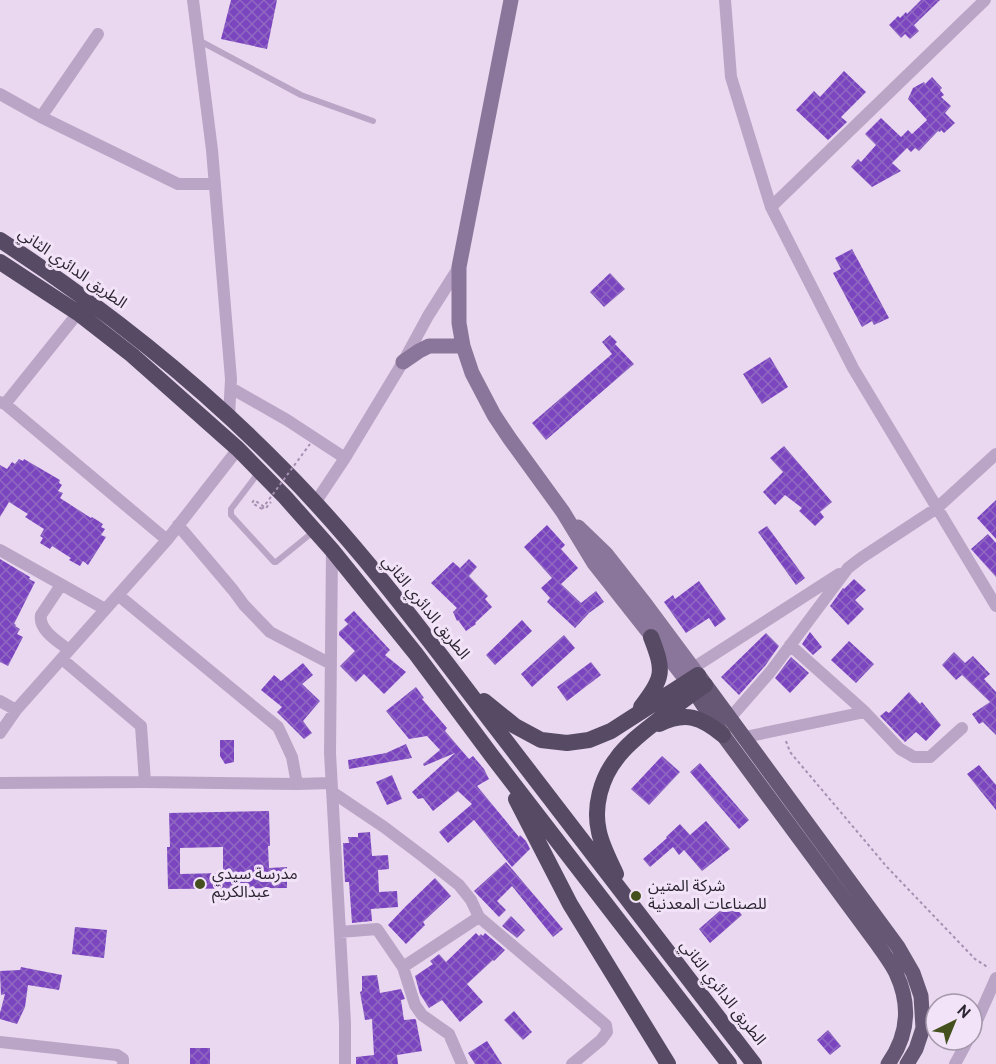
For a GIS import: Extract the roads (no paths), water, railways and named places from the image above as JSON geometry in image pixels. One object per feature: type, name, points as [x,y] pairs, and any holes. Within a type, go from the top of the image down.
[{"type":"highway","name":"الطريق الدائري الثاني","points":[[0,240],[96,306],[184,376],[229,416],[315,503],[399,602],[754,1064]]},
{"type":"highway","name":"الطريق الدائري الثاني","points":[[0,262],[78,313],[132,355],[238,448],[314,530],[416,654],[729,1064]]},
{"type":"highway","points":[[634,716],[658,682],[661,670],[651,637]]},
{"type":"highway","points":[[451,669],[492,708],[515,726],[541,740],[567,742],[590,740],[611,731],[696,680]]},
{"type":"highway","points":[[628,900],[599,832],[597,812],[600,793],[606,775],[617,758],[696,680]]},
{"type":"highway","points":[[647,729],[668,720],[694,717],[708,723],[723,735]]},
{"type":"highway","points":[[492,756],[570,904],[668,1064]]},
{"type":"main road","points":[[508,1],[459,267],[459,323],[463,346],[472,373],[494,415],[563,512],[594,564],[651,637],[696,680],[730,718],[898,947],[921,996],[923,1028],[916,1049],[907,1064]]},
{"type":"main road","points":[[403,362],[429,346],[463,346]]},
{"type":"main road","points":[[563,512],[606,554],[696,680],[723,735],[896,972],[905,996],[906,1024],[897,1052],[888,1064]]},
{"type":"street","points":[[193,0],[214,184],[231,388],[229,416]]},
{"type":"street","points":[[725,0],[731,77],[771,207],[853,368],[996,606]]},
{"type":"street","points":[[771,207],[985,0]]},
{"type":"street","points":[[41,117],[98,34]]},
{"type":"street","points":[[0,94],[41,117],[178,184],[214,184]]},
{"type":"street","points":[[315,503],[345,458],[459,267]]},
{"type":"street","points":[[78,313],[2,403],[167,540]]},
{"type":"street","points":[[231,388],[287,420],[345,458]]},
{"type":"street","points":[[0,733],[16,710],[167,540],[238,448]]},
{"type":"street","points":[[696,680],[861,558],[937,508],[996,454]]},
{"type":"street","points":[[178,525],[250,612],[270,632],[331,664]]},
{"type":"street","points":[[0,550],[105,609]]},
{"type":"street","points":[[332,550],[330,753],[345,1023],[345,1064]]},
{"type":"street","points":[[730,718],[771,670],[848,568]]},
{"type":"street","points":[[62,585],[41,615],[41,624],[66,655],[141,726],[145,782]]},
{"type":"street","points":[[118,595],[278,727],[292,757],[297,784]]},
{"type":"street","points":[[790,645],[865,712],[900,749],[914,757],[930,757],[962,728]]},
{"type":"street","points":[[0,701],[16,710]]},
{"type":"street","points":[[745,737],[865,712]]},
{"type":"street","points":[[0,783],[145,782],[297,784],[332,787],[459,885],[471,900],[479,917],[606,1025],[607,1032],[601,1040],[572,1064]]},
{"type":"street","points":[[403,967],[479,917]]},
{"type":"street","points":[[340,932],[378,930],[403,967],[415,1005],[422,1015],[449,1034],[462,1064]]},
{"type":"street","points":[[984,1005],[996,978]]},
{"type":"street","points":[[0,1042],[117,1055],[123,1059],[123,1064]]},
{"type":"lane","points":[[198,40],[301,95],[373,121]]},
{"type":"lane","points":[[260,471],[230,512],[274,562],[278,562],[314,530]]},
{"type":"place","name":"مدرسة سيدي عبدالكريم","points":[[200,884]]},
{"type":"place","name":"شركة المتين للصناعات المعدنية","points":[[636,896]]}]
